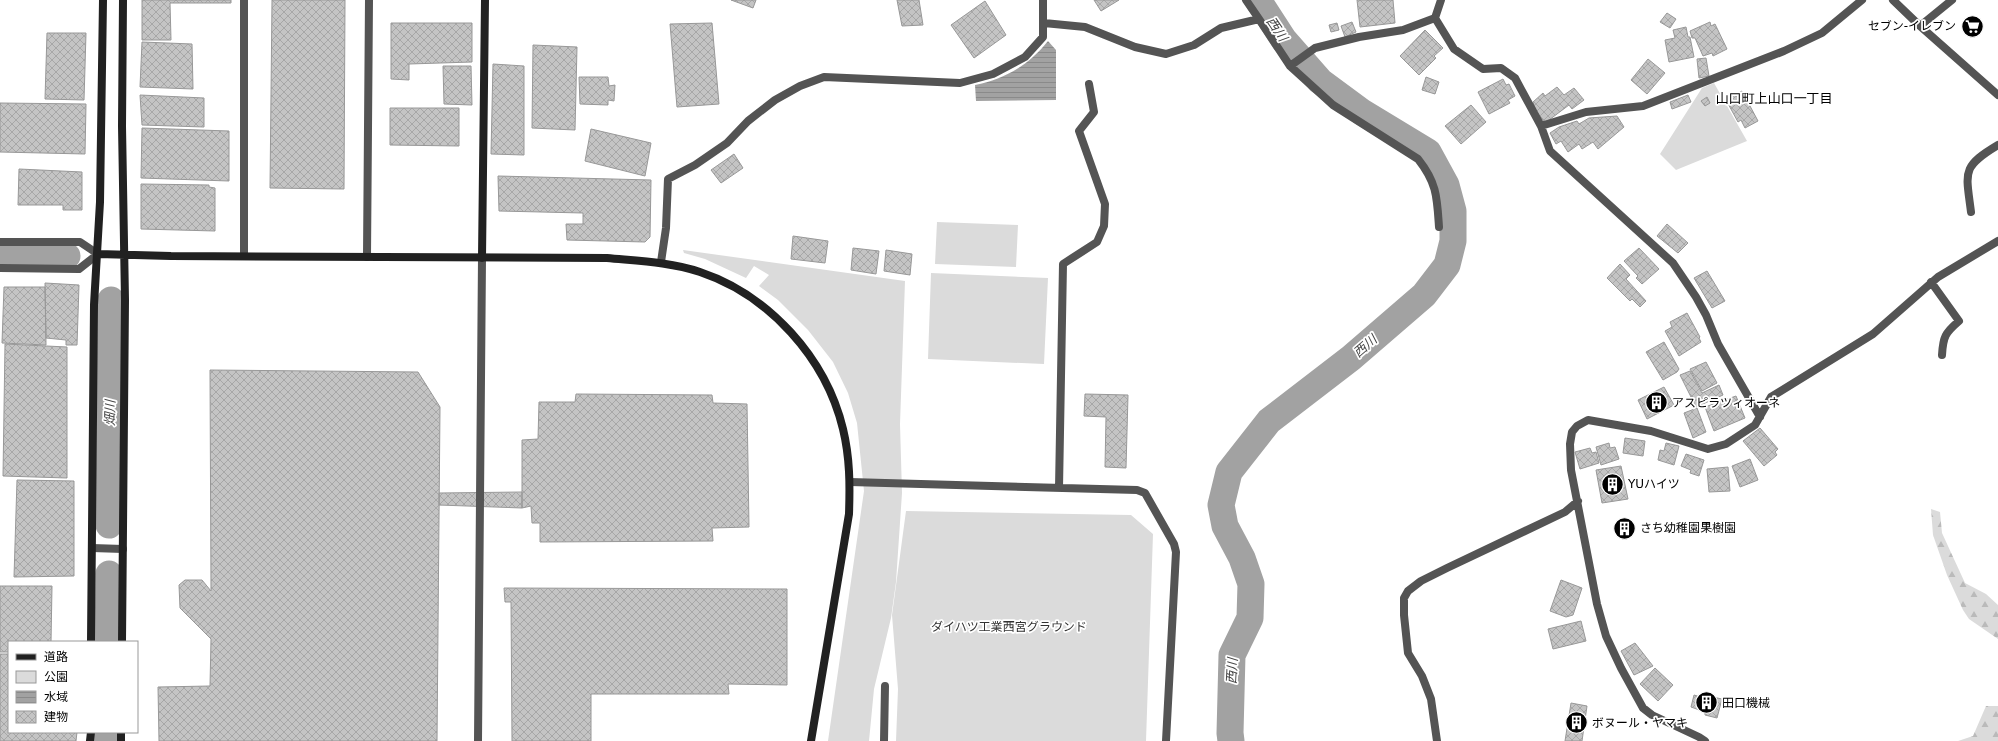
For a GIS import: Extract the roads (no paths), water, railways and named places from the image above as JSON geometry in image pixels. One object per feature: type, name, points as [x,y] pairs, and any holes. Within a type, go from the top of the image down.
[{"type":"street","points":[[91,641],[94,305],[100,202],[103,0]]},
{"type":"street","points":[[122,641],[125,300],[123,255],[123,0]]},
{"type":"street","points":[[244,0],[244,256]]},
{"type":"street","points":[[367,257],[369,0]]},
{"type":"street","points":[[478,741],[485,0]]},
{"type":"street","points":[[660,262],[666,228],[668,179],[695,165],[727,143],[748,121],[775,100],[800,86],[824,77],[960,84],[993,74],[1025,57],[1043,37],[1043,0]]},
{"type":"street","points":[[1246,0],[1290,66],[1333,105],[1418,159],[1427,171],[1437,193],[1439,227]]},
{"type":"street","points":[[1290,66],[1314,48],[1359,37],[1403,30],[1435,18],[1441,2],[1450,0]]},
{"type":"street","points":[[1541,126],[1586,112],[1644,106],[1784,51],[1822,33],[1862,0]]},
{"type":"street","points":[[1893,0],[1998,95]]},
{"type":"street","points":[[1920,26],[1952,0]]},
{"type":"street","points":[[1044,23],[1085,27],[1135,47],[1166,54],[1194,45],[1221,28],[1259,18]]},
{"type":"street","points":[[1435,18],[1454,49],[1484,69],[1501,68],[1515,78],[1541,126],[1550,151],[1673,263],[1696,297],[1706,315],[1718,344],[1760,417]]},
{"type":"street","points":[[1059,488],[1058,473],[1063,264],[1097,242],[1104,226],[1105,204],[1079,131],[1094,112],[1089,84]]},
{"type":"street","points":[[1971,212],[1966,177],[1971,164],[1980,156],[1998,145]]},
{"type":"street","points":[[1705,741],[1652,715],[1643,708],[1620,668],[1606,636],[1597,604],[1571,470],[1570,444],[1572,432],[1576,426],[1588,420],[1651,431],[1708,448],[1715,448],[1733,440],[1749,430],[1760,417],[1771,397],[1873,334],[1909,304],[1931,282],[1998,241]]},
{"type":"street","points":[[0,242],[80,242],[98,254],[123,255],[607,258],[660,262],[699,272],[723,281],[747,295],[788,329],[824,380],[835,404],[843,429],[850,482],[845,542],[811,741]]},
{"type":"street","points":[[0,268],[78,269],[98,254]]},
{"type":"street","points":[[1931,282],[1959,321],[1946,333],[1943,341],[1942,355]]},
{"type":"street","points":[[850,482],[1136,490],[1145,493],[1174,544],[1176,552],[1166,741]]},
{"type":"street","points":[[1437,741],[1431,698],[1422,676],[1408,653],[1406,646],[1404,598],[1408,591],[1421,581],[1565,512],[1578,501]]},
{"type":"street","points":[[92,548],[123,549]]},
{"type":"street","points":[[884,741],[885,686]]},
{"type":"water","points":[[1048,41],[1056,50],[1056,100],[976,101],[975,85],[996,79],[1016,70],[1041,50]]},
{"type":"waterway","name":"西川","points":[[1231,741],[1232,655],[1250,618],[1251,584],[1242,558],[1225,526],[1221,505],[1229,472],[1269,421],[1351,358],[1424,295],[1447,265],[1453,241],[1453,211],[1446,185],[1428,152],[1362,112],[1320,81],[1284,40],[1258,0]]},
{"type":"waterway","name":"畑川","points":[[0,256],[67,256]]},
{"type":"waterway","name":"畑川","points":[[109,525],[111,300]]},
{"type":"waterway","name":"畑川","points":[[108,641],[109,574]]},
{"type":"waterway","name":"畑川","points":[[107,733],[107,741]]},
{"type":"place","name":"セブン-イレブン","points":[[1972,26]]},
{"type":"place","name":"アスピラツィオーネ","points":[[1656,403]]},
{"type":"place","name":"YUハイツ","points":[[1612,484]]},
{"type":"place","name":"さち幼稚園果樹園","points":[[1624,528]]},
{"type":"place","name":"田口機械","points":[[1706,703]]},
{"type":"place","name":"ボヌール・ヤマキ","points":[[1576,723]]},
{"type":"district","name":"山口町上山口一丁目","points":[[1774,98]]},
{"type":"park label","name":"ダイハツ工業西宮グラウンド","points":[[1009,627]]}]
